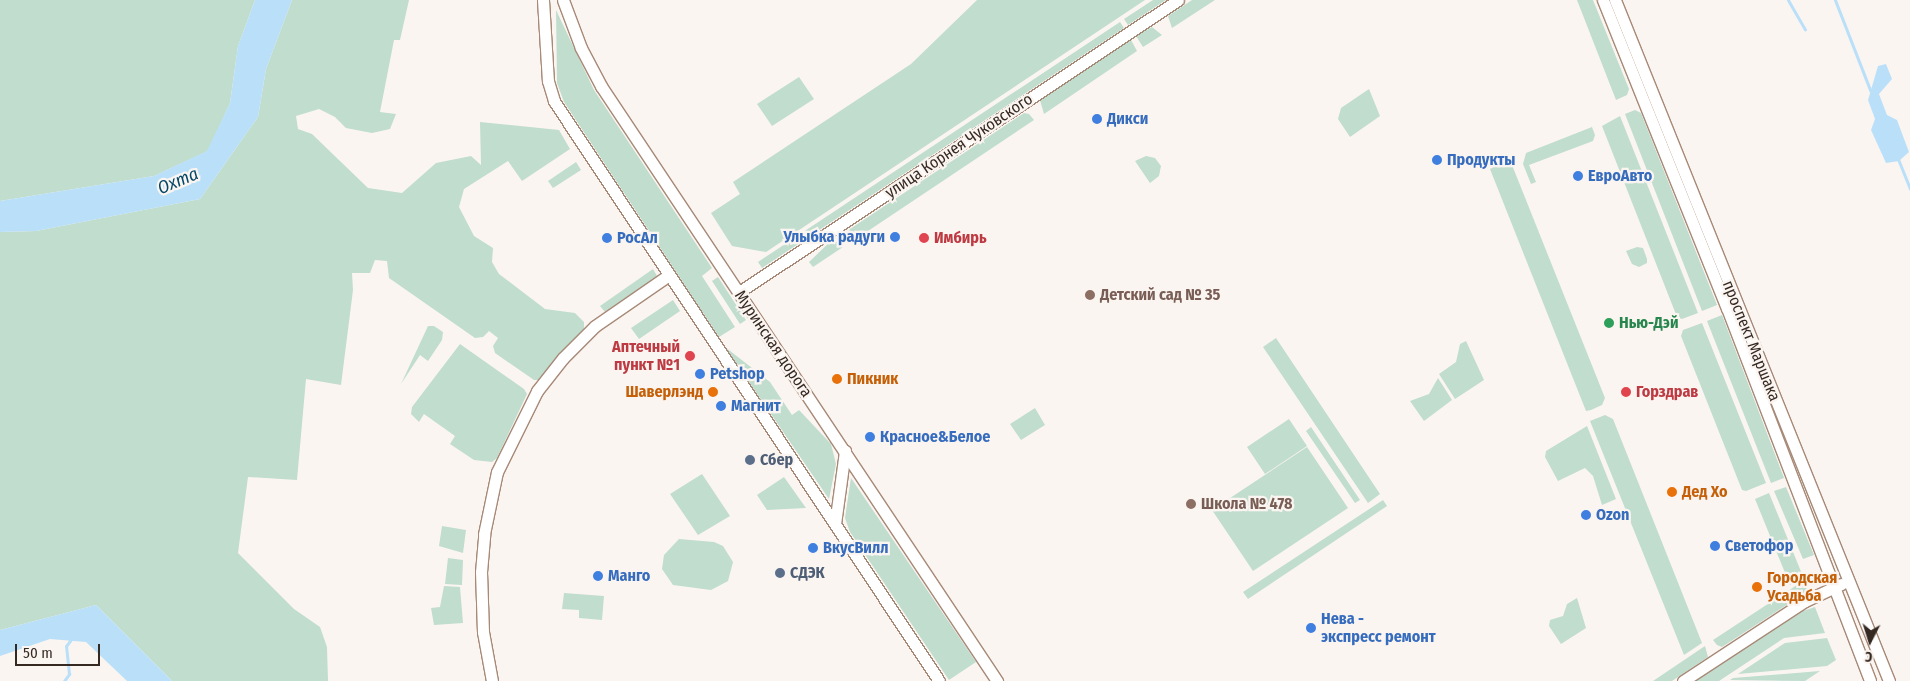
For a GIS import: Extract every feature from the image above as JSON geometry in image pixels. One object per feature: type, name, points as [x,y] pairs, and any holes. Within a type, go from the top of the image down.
[{"type":"street","points":[[543,0],[548,81],[554,101],[939,681]]},
{"type":"street","name":"Муринская дорога","points":[[562,0],[581,48],[601,86],[998,681]]},
{"type":"street","name":"улица Корнея Чуковского","points":[[739,292],[1178,0]]},
{"type":"street","name":"проспект Маршака","points":[[1603,0],[1870,681]]},
{"type":"street","name":"проспект Маршака","points":[[1615,0],[1889,681]]},
{"type":"street","points":[[492,681],[483,632],[481,572],[484,534],[497,472],[537,391],[563,358],[595,326],[668,275]]},
{"type":"street","points":[[835,524],[845,452]]},
{"type":"street","points":[[1683,681],[1804,601],[1848,580]]},
{"type":"green space","points":[[0,0],[255,0],[238,46],[230,103],[208,151],[154,176],[0,201]]},
{"type":"green space","points":[[292,0],[409,0],[400,40],[394,40],[380,112],[396,114],[390,129],[372,133],[346,128],[335,117],[319,109],[296,116],[298,129],[312,134],[368,188],[402,193],[436,163],[471,156],[481,165],[480,122],[559,130],[570,149],[522,181],[508,161],[464,189],[459,207],[474,236],[493,248],[492,262],[499,274],[545,309],[575,313],[584,322],[584,330],[539,380],[534,380],[495,353],[493,346],[498,338],[489,331],[483,337],[475,338],[389,278],[387,261],[375,260],[370,273],[352,273],[353,290],[341,385],[306,379],[297,480],[248,477],[238,553],[294,609],[320,627],[327,647],[328,681],[172,681],[96,605],[0,630],[0,232],[36,231],[200,199],[258,117],[266,69]]},
{"type":"green space","points":[[977,0],[1145,0],[766,252],[732,246],[711,213],[740,194],[733,182],[911,64]]},
{"type":"green space","points":[[1153,0],[1166,0],[1128,25],[1124,19]]},
{"type":"green space","points":[[1192,0],[1215,0],[1172,28],[1168,16]]},
{"type":"green space","points":[[1577,0],[1593,0],[1629,89],[1627,95],[1616,100]]},
{"type":"green space","points":[[556,10],[594,90],[712,268],[702,276],[735,327],[719,337],[564,102],[557,83]]},
{"type":"green space","points":[[1120,22],[1124,28],[762,268],[758,262]]},
{"type":"green space","points":[[1152,27],[1162,35],[1143,47],[1136,36]]},
{"type":"green space","points":[[1131,40],[1137,51],[1044,114],[1040,100]]},
{"type":"green space","points":[[799,77],[814,99],[772,126],[757,104]]},
{"type":"green space","points":[[1369,89],[1380,116],[1350,137],[1338,119],[1341,108]]},
{"type":"green space","points":[[1635,110],[1641,113],[1717,305],[1702,311],[1625,114]]},
{"type":"green space","points":[[1024,113],[1029,114],[1034,120],[853,241],[848,235],[850,229]]},
{"type":"green space","points":[[1620,116],[1698,313],[1682,319],[1677,317],[1602,126]]},
{"type":"green space","points":[[1592,127],[1595,135],[1593,141],[1529,165],[1536,182],[1531,184],[1523,164],[1526,153]]},
{"type":"green space","points":[[1146,156],[1155,158],[1161,166],[1159,176],[1150,183],[1135,161]]},
{"type":"green space","points":[[576,162],[581,170],[553,188],[548,181]]},
{"type":"green space","points":[[1503,162],[1512,165],[1605,398],[1602,405],[1591,410],[1586,411],[1490,169]]},
{"type":"green space","points":[[833,239],[843,247],[813,267],[809,262]]},
{"type":"green space","points":[[1637,247],[1643,248],[1647,259],[1647,263],[1639,267],[1632,264],[1626,251]]},
{"type":"green space","points":[[653,269],[657,276],[605,312],[600,306]]},
{"type":"green space","points":[[718,277],[746,320],[740,324],[712,281]]},
{"type":"green space","points":[[673,300],[680,311],[639,339],[631,328]]},
{"type":"green space","points":[[1722,315],[1784,478],[1771,483],[1707,321]]},
{"type":"green space","points":[[1702,323],[1766,483],[1746,491],[1742,490],[1681,336],[1683,330]]},
{"type":"green space","points":[[428,326],[434,326],[443,332],[442,340],[428,361],[420,355],[401,384]]},
{"type":"green space","points":[[1276,338],[1380,494],[1368,503],[1263,347]]},
{"type":"green space","points":[[1466,341],[1484,380],[1455,399],[1439,374],[1456,362],[1460,344]]},
{"type":"green space","points":[[460,344],[524,389],[527,394],[497,458],[492,462],[474,460],[450,444],[455,436],[424,414],[419,422],[411,414],[412,407]]},
{"type":"green space","points":[[725,347],[770,382],[792,415],[799,410],[831,444],[836,464],[829,499]]},
{"type":"green space","points":[[1438,378],[1452,400],[1424,421],[1410,401],[1429,394]]},
{"type":"green space","points":[[1035,408],[1045,425],[1021,440],[1010,424]]},
{"type":"green space","points":[[1605,415],[1613,419],[1702,643],[1684,655],[1590,421]]},
{"type":"green space","points":[[1289,419],[1307,446],[1265,474],[1247,447]]},
{"type":"green space","points":[[1587,426],[1616,499],[1602,505],[1593,476],[1585,468],[1558,481],[1545,457],[1546,451]]},
{"type":"green space","points":[[1311,427],[1360,500],[1355,503],[1306,431]]},
{"type":"green space","points":[[1307,447],[1348,508],[1253,571],[1212,510]]},
{"type":"green space","points":[[702,474],[730,516],[698,535],[670,494]]},
{"type":"green space","points":[[784,477],[806,508],[767,510],[757,495]]},
{"type":"green space","points":[[851,478],[976,662],[949,680],[850,532],[845,518]]},
{"type":"green space","points":[[1786,487],[1814,555],[1803,559],[1774,491]]},
{"type":"green space","points":[[1769,493],[1802,574],[1790,585],[1755,499]]},
{"type":"green space","points":[[1383,500],[1387,506],[1248,599],[1243,592]]},
{"type":"green space","points":[[442,526],[466,530],[463,553],[439,546]]},
{"type":"green space","points":[[679,539],[714,542],[723,546],[733,562],[728,581],[711,590],[673,585],[662,569],[664,555]]},
{"type":"green space","points":[[448,558],[463,560],[462,585],[445,584]]},
{"type":"green space","points":[[1803,581],[1808,591],[1722,647],[1713,640]]},
{"type":"green space","points":[[444,586],[460,587],[463,623],[434,625],[431,608],[440,607]]},
{"type":"green space","points":[[564,593],[604,596],[602,620],[579,618],[579,610],[562,609]]},
{"type":"green space","points":[[1577,598],[1586,628],[1561,644],[1549,626],[1550,620],[1563,616],[1567,604]]},
{"type":"green space","points":[[1815,607],[1825,633],[1784,638],[1719,681],[1696,681],[1803,611]]},
{"type":"green space","points":[[1827,638],[1836,660],[1827,666],[1738,674],[1785,643]]},
{"type":"green space","points":[[1705,646],[1708,657],[1672,681],[1653,681]]},
{"type":"green space","points":[[1820,671],[1805,681],[1730,680],[1733,678]]},
{"type":"water","name":"Охта","points":[[255,0],[292,0],[266,69],[258,117],[200,199],[36,231],[0,232],[0,201],[154,176],[207,151],[230,103],[238,46]]},
{"type":"water","points":[[1886,64],[1892,79],[1879,94],[1887,115],[1897,120],[1909,152],[1899,161],[1886,163],[1871,130],[1875,119],[1868,100],[1878,66]]},
{"type":"water","points":[[96,605],[172,681],[127,681],[86,642],[50,639],[0,656],[0,630]]},
{"type":"waterway","points":[[1788,0],[1805,30]]},
{"type":"waterway","points":[[1835,0],[1870,90]]},
{"type":"waterway","points":[[1898,159],[1910,189]]},
{"type":"waterway","points":[[64,681],[69,674],[66,646],[72,638]]},
{"type":"place","name":"Дикси","points":[[1097,119]]},
{"type":"place","name":"Продукты","points":[[1437,160]]},
{"type":"place","name":"ЕвроАвто","points":[[1578,176]]},
{"type":"place","name":"Улыбка радуги","points":[[895,237]]},
{"type":"place","name":"РосАл","points":[[607,238]]},
{"type":"place","name":"Имбирь","points":[[924,238]]},
{"type":"place","name":"Детский сад № 35","points":[[1090,295]]},
{"type":"place","name":"Нью-Дэй","points":[[1609,323]]},
{"type":"place","name":"Аптечный пункт №1","points":[[690,356]]},
{"type":"place","name":"Petshop","points":[[700,374]]},
{"type":"place","name":"Пикник","points":[[837,379]]},
{"type":"place","name":"Шаверлэнд","points":[[713,392]]},
{"type":"place","name":"Горздрав","points":[[1626,392]]},
{"type":"place","name":"Магнит","points":[[721,406]]},
{"type":"place","name":"Красное&Белое","points":[[870,437]]},
{"type":"place","name":"Сбер","points":[[750,460]]},
{"type":"place","name":"Дед Хо","points":[[1672,492]]},
{"type":"place","name":"Школа № 478","points":[[1191,504]]},
{"type":"place","name":"Ozon","points":[[1586,515]]},
{"type":"place","name":"Светофор","points":[[1715,546]]},
{"type":"place","name":"ВкусВилл","points":[[813,548]]},
{"type":"place","name":"СДЭК","points":[[780,573]]},
{"type":"place","name":"Манго","points":[[598,576]]},
{"type":"place","name":"Городская Усадьба","points":[[1757,587]]},
{"type":"place","name":"Нева - экспресс ремонт","points":[[1311,628]]}]
